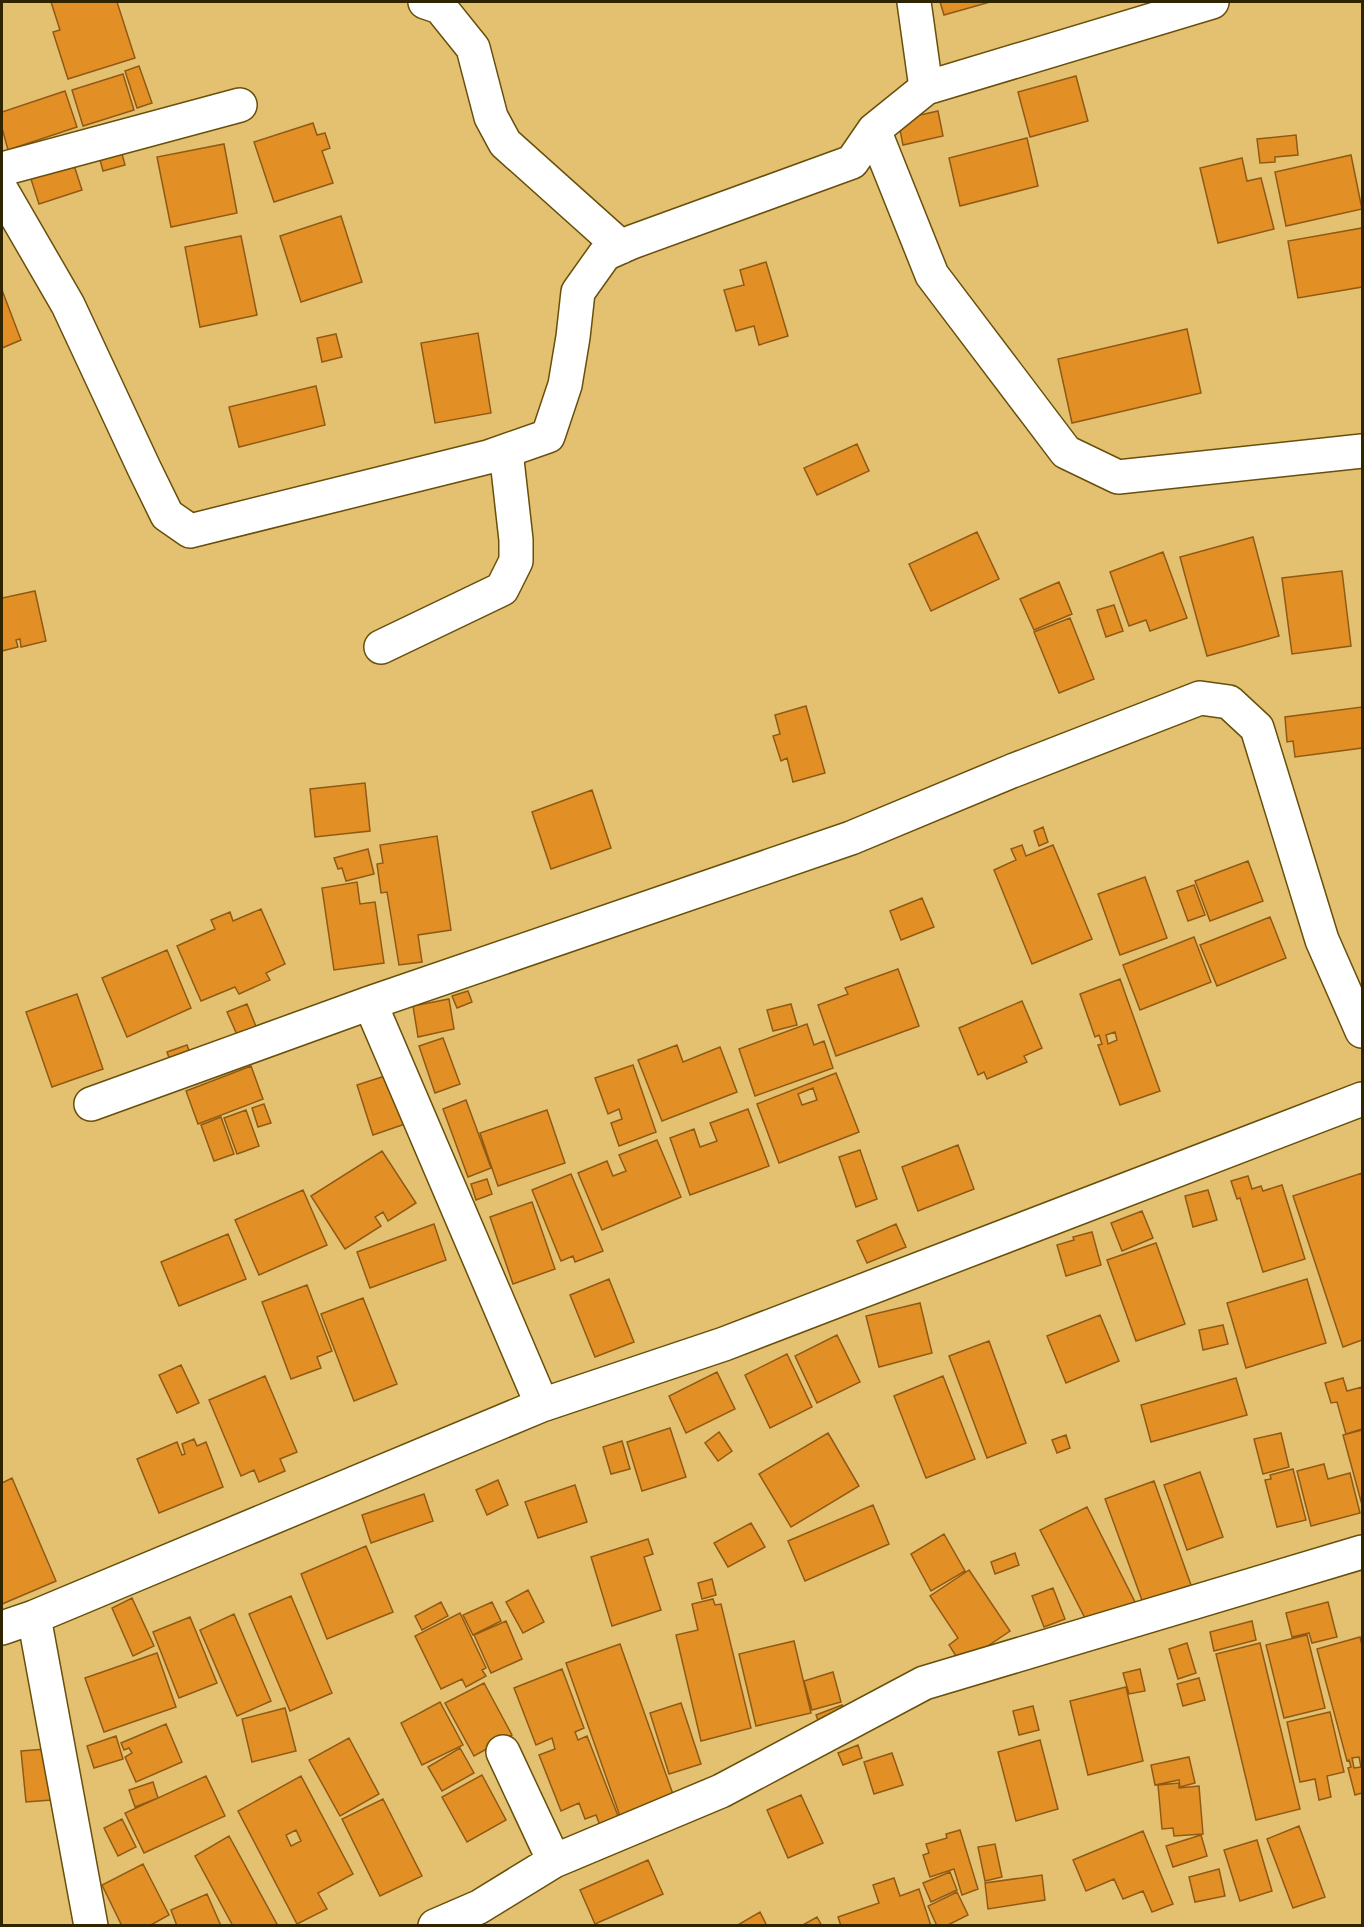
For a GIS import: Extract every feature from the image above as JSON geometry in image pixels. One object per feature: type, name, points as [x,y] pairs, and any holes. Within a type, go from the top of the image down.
[{"type":"street","points":[[425,2],[440,7],[473,48],[491,117],[505,143],[621,247]]},
{"type":"street","points":[[914,2],[926,88]]},
{"type":"street","points":[[2,191],[68,306],[167,515],[190,531],[506,451],[548,436],[565,385],[578,292],[605,254],[852,162],[874,130],[926,88],[1212,2]]},
{"type":"street","points":[[2,169],[240,105]]},
{"type":"street","points":[[874,130],[932,275],[1066,452],[1118,477],[1362,451]]},
{"type":"street","points":[[381,647],[502,590],[516,561],[516,540],[506,451]]},
{"type":"street","points":[[91,1104],[370,1003],[851,838],[1012,771],[1200,698],[1229,702],[1257,728],[1322,940],[1362,1031]]},
{"type":"street","points":[[370,1003],[542,1405]]},
{"type":"street","points":[[2,1628],[34,1617],[542,1405],[724,1344],[1362,1099]]},
{"type":"street","points":[[435,1926],[478,1907],[554,1861],[721,1791],[924,1683],[1362,1552]]},
{"type":"street","points":[[34,1617],[91,1926]]},
{"type":"street","points":[[503,1752],[554,1861]]},
{"type":"building","points":[[51,2],[117,2],[135,58],[68,79],[53,32],[60,30]]},
{"type":"building","points":[[940,2],[990,2],[944,15]]},
{"type":"building","points":[[139,66],[152,103],[137,108],[125,71]]},
{"type":"building","points":[[123,74],[134,110],[83,126],[72,90]]},
{"type":"building","points":[[1076,76],[1088,121],[1030,137],[1018,92]]},
{"type":"building","points":[[65,91],[77,127],[8,150],[2,128],[2,112]]},
{"type":"building","points":[[938,111],[943,136],[903,145],[898,120]]},
{"type":"building","points":[[313,123],[317,135],[325,133],[330,148],[322,151],[333,183],[274,202],[254,142]]},
{"type":"building","points":[[1296,135],[1298,155],[1275,157],[1275,162],[1260,163],[1257,139]]},
{"type":"building","points":[[1027,138],[1038,186],[960,206],[949,158]]},
{"type":"building","points":[[224,144],[237,213],[171,227],[157,157]]},
{"type":"building","points":[[121,150],[125,165],[103,171],[99,156]]},
{"type":"building","points":[[1351,155],[1362,209],[1286,226],[1275,172]]},
{"type":"building","points":[[1242,158],[1247,181],[1261,178],[1274,229],[1218,243],[1200,168]]},
{"type":"building","points":[[73,162],[82,190],[39,204],[30,176]]},
{"type":"building","points":[[341,216],[362,282],[301,302],[280,236]]},
{"type":"building","points":[[1362,228],[1362,287],[1298,298],[1288,241]]},
{"type":"building","points":[[241,236],[257,315],[200,327],[185,247]]},
{"type":"building","points":[[766,262],[788,336],[759,345],[754,326],[736,331],[724,290],[744,285],[740,270]]},
{"type":"building","points":[[2,290],[21,340],[2,348]]},
{"type":"building","points":[[1187,329],[1201,393],[1072,423],[1058,359]]},
{"type":"building","points":[[478,333],[491,413],[435,423],[421,343]]},
{"type":"building","points":[[336,334],[342,357],[322,362],[317,338]]},
{"type":"building","points":[[316,386],[325,425],[239,447],[229,407]]},
{"type":"building","points":[[857,444],[869,471],[817,495],[804,468]]},
{"type":"building","points":[[977,532],[999,579],[931,611],[909,564]]},
{"type":"building","points":[[1253,537],[1279,636],[1207,656],[1180,557]]},
{"type":"building","points":[[1163,552],[1187,618],[1150,631],[1146,620],[1129,626],[1110,572]]},
{"type":"building","points":[[1342,571],[1351,646],[1292,654],[1282,578]]},
{"type":"building","points":[[1059,582],[1072,614],[1034,630],[1020,599]]},
{"type":"building","points":[[35,591],[46,641],[21,647],[20,639],[16,640],[18,647],[2,651],[2,598]]},
{"type":"building","points":[[1114,605],[1123,631],[1106,637],[1097,610]]},
{"type":"building","points":[[1070,618],[1094,679],[1059,693],[1034,632]]},
{"type":"building","points":[[806,706],[825,773],[793,782],[787,758],[781,761],[773,736],[780,734],[775,715]]},
{"type":"building","points":[[1362,707],[1362,748],[1295,757],[1293,741],[1287,742],[1285,717]]},
{"type":"building","points":[[365,783],[370,831],[315,837],[310,789]]},
{"type":"building","points":[[592,790],[611,848],[551,869],[532,812]]},
{"type":"building","points":[[1043,827],[1048,842],[1039,846],[1034,831]]},
{"type":"building","points":[[437,836],[451,930],[418,935],[422,962],[399,965],[387,892],[381,893],[377,864],[383,863],[380,845]]},
{"type":"building","points":[[1022,845],[1026,856],[1053,845],[1092,939],[1032,964],[994,870],[1016,860],[1011,849]]},
{"type":"building","points":[[368,849],[374,874],[346,881],[342,868],[338,869],[334,858]]},
{"type":"building","points":[[1248,861],[1263,901],[1210,921],[1195,881]]},
{"type":"building","points":[[1145,877],[1167,938],[1120,955],[1098,894]]},
{"type":"building","points":[[357,882],[360,904],[375,902],[384,963],[334,970],[322,888]]},
{"type":"building","points":[[1194,885],[1205,915],[1188,921],[1177,891]]},
{"type":"building","points":[[922,898],[934,927],[901,940],[890,911]]},
{"type":"building","points":[[261,909],[285,964],[266,973],[270,980],[239,994],[235,987],[201,1001],[177,946],[215,929],[211,920],[230,912],[233,921]]},
{"type":"building","points":[[1270,917],[1286,958],[1217,986],[1200,945]]},
{"type":"building","points":[[1194,937],[1211,982],[1140,1010],[1123,965]]},
{"type":"building","points":[[167,950],[191,1008],[127,1037],[102,978]]},
{"type":"building","points":[[898,969],[919,1026],[836,1056],[818,1005],[848,994],[845,988]]},
{"type":"building","points":[[1120,979],[1160,1091],[1120,1105],[1098,1045],[1102,1044],[1099,1035],[1095,1037],[1080,994]],"holes":[[[1115,1032],[1117,1040],[1108,1044],[1106,1035]]]},
{"type":"building","points":[[468,991],[472,1002],[457,1008],[452,996]]},
{"type":"building","points":[[77,994],[103,1069],[52,1087],[26,1012]]},
{"type":"building","points":[[449,999],[454,1029],[418,1037],[413,1006]]},
{"type":"building","points":[[1022,1001],[1042,1048],[1024,1056],[1027,1062],[987,1079],[984,1072],[978,1075],[959,1028]]},
{"type":"building","points":[[247,1004],[257,1029],[238,1037],[227,1012]]},
{"type":"building","points":[[791,1004],[797,1025],[773,1031],[767,1010]]},
{"type":"building","points":[[807,1024],[814,1045],[824,1041],[833,1068],[755,1096],[739,1049]]},
{"type":"building","points":[[443,1038],[460,1084],[435,1093],[419,1046]]},
{"type":"building","points":[[187,1045],[192,1059],[172,1066],[167,1052]]},
{"type":"building","points":[[677,1045],[683,1062],[720,1047],[737,1092],[662,1121],[638,1060]]},
{"type":"building","points":[[633,1065],[656,1132],[619,1146],[611,1123],[622,1119],[619,1109],[608,1114],[595,1078]]},
{"type":"building","points":[[251,1066],[263,1099],[198,1124],[186,1091]]},
{"type":"building","points":[[836,1073],[859,1132],[779,1163],[757,1104]],"holes":[[[813,1088],[817,1100],[802,1105],[798,1094]]]},
{"type":"building","points":[[385,1076],[405,1124],[373,1135],[357,1085]]},
{"type":"building","points":[[466,1100],[491,1168],[468,1177],[443,1109]]},
{"type":"building","points":[[264,1104],[271,1123],[258,1127],[252,1108]]},
{"type":"building","points":[[748,1109],[769,1166],[690,1195],[670,1138],[694,1129],[700,1147],[717,1141],[710,1123]]},
{"type":"building","points":[[246,1110],[259,1146],[237,1154],[224,1118]]},
{"type":"building","points":[[547,1110],[565,1163],[498,1186],[480,1133]]},
{"type":"building","points":[[221,1117],[234,1154],[214,1161],[201,1125]]},
{"type":"building","points":[[657,1140],[681,1197],[602,1230],[578,1173],[607,1161],[613,1176],[626,1171],[619,1155]]},
{"type":"building","points":[[958,1145],[974,1189],[918,1211],[902,1167]]},
{"type":"building","points":[[860,1150],[877,1199],[856,1207],[839,1157]]},
{"type":"building","points":[[382,1151],[416,1203],[388,1221],[383,1212],[375,1217],[381,1226],[345,1249],[311,1196]]},
{"type":"building","points":[[1362,1173],[1362,1340],[1343,1347],[1293,1196]]},
{"type":"building","points":[[571,1174],[603,1251],[575,1262],[573,1256],[561,1261],[532,1190]]},
{"type":"building","points":[[1248,1176],[1252,1189],[1261,1186],[1263,1191],[1282,1185],[1305,1259],[1263,1272],[1240,1198],[1237,1199],[1231,1181]]},
{"type":"building","points":[[487,1179],[492,1194],[476,1200],[471,1184]]},
{"type":"building","points":[[303,1190],[327,1245],[259,1275],[235,1220]]},
{"type":"building","points":[[1208,1190],[1217,1220],[1193,1227],[1185,1196]]},
{"type":"building","points":[[532,1202],[555,1269],[513,1284],[490,1217]]},
{"type":"building","points":[[1142,1211],[1153,1238],[1122,1251],[1111,1223]]},
{"type":"building","points":[[434,1224],[446,1260],[370,1288],[357,1252]]},
{"type":"building","points":[[896,1224],[906,1247],[867,1263],[857,1241]]},
{"type":"building","points":[[1092,1232],[1101,1265],[1066,1276],[1057,1245],[1074,1240],[1073,1237]]},
{"type":"building","points":[[228,1234],[246,1279],[179,1306],[161,1262]]},
{"type":"building","points":[[1156,1243],[1185,1324],[1136,1341],[1107,1260]]},
{"type":"building","points":[[609,1279],[634,1342],[595,1357],[570,1295]]},
{"type":"building","points":[[1307,1279],[1326,1343],[1246,1368],[1227,1303]]},
{"type":"building","points":[[307,1285],[332,1351],[317,1357],[321,1368],[291,1379],[262,1302]]},
{"type":"building","points":[[363,1298],[397,1384],[354,1401],[321,1314]]},
{"type":"building","points":[[920,1303],[932,1353],[879,1367],[866,1316]]},
{"type":"building","points":[[1100,1315],[1119,1361],[1066,1383],[1047,1336]]},
{"type":"building","points":[[1223,1325],[1228,1344],[1203,1350],[1199,1330]]},
{"type":"building","points":[[837,1335],[860,1382],[817,1403],[795,1356]]},
{"type":"building","points":[[989,1341],[1026,1443],[987,1458],[949,1356]]},
{"type":"building","points":[[787,1354],[812,1407],[770,1428],[745,1375]]},
{"type":"building","points":[[181,1365],[199,1403],[177,1413],[159,1375]]},
{"type":"building","points":[[717,1372],[735,1409],[686,1433],[669,1396]]},
{"type":"building","points":[[265,1376],[297,1452],[280,1459],[285,1471],[259,1482],[254,1470],[241,1476],[209,1400]]},
{"type":"building","points":[[943,1376],[975,1459],[926,1478],[894,1396]]},
{"type":"building","points":[[1236,1378],[1247,1415],[1151,1442],[1141,1405]]},
{"type":"building","points":[[1343,1378],[1347,1391],[1362,1387],[1362,1429],[1346,1434],[1337,1402],[1331,1403],[1325,1383]]},
{"type":"building","points":[[670,1428],[686,1477],[642,1491],[627,1442]]},
{"type":"building","points":[[1362,1430],[1362,1505],[1343,1435]]},
{"type":"building","points":[[719,1432],[732,1451],[718,1461],[705,1443]]},
{"type":"building","points":[[828,1433],[859,1486],[791,1527],[759,1474]]},
{"type":"building","points":[[1281,1433],[1289,1467],[1263,1474],[1254,1439]]},
{"type":"building","points":[[1066,1435],[1070,1448],[1057,1453],[1052,1440]]},
{"type":"building","points":[[194,1439],[197,1446],[206,1442],[223,1487],[159,1513],[137,1459],[177,1442],[182,1455],[185,1454],[182,1444]]},
{"type":"building","points":[[622,1441],[630,1469],[611,1474],[603,1447]]},
{"type":"building","points":[[1324,1464],[1328,1479],[1350,1473],[1360,1513],[1311,1526],[1297,1471]]},
{"type":"building","points":[[1293,1469],[1306,1520],[1277,1527],[1265,1480],[1271,1479],[1270,1475]]},
{"type":"building","points":[[1200,1472],[1223,1537],[1187,1550],[1164,1485]]},
{"type":"building","points":[[12,1478],[56,1581],[2,1604],[2,1483]]},
{"type":"building","points":[[498,1480],[508,1505],[487,1515],[476,1490]]},
{"type":"building","points":[[1154,1481],[1191,1585],[1143,1603],[1105,1499]]},
{"type":"building","points":[[575,1485],[587,1522],[538,1538],[525,1502]]},
{"type":"building","points":[[424,1494],[433,1521],[371,1543],[362,1515]]},
{"type":"building","points":[[873,1505],[889,1544],[805,1581],[788,1541]]},
{"type":"building","points":[[1087,1507],[1135,1602],[1089,1626],[1040,1530]]},
{"type":"building","points":[[751,1523],[765,1547],[728,1567],[714,1543]]},
{"type":"building","points":[[944,1534],[965,1571],[931,1591],[911,1554]]},
{"type":"building","points":[[648,1539],[653,1554],[644,1557],[661,1610],[612,1626],[591,1557]]},
{"type":"building","points":[[366,1546],[393,1612],[327,1639],[301,1574]]},
{"type":"building","points":[[1015,1553],[1019,1565],[995,1574],[991,1562]]},
{"type":"building","points":[[969,1570],[1010,1631],[976,1654],[963,1667],[949,1645],[958,1638],[930,1596]]},
{"type":"building","points":[[712,1579],[716,1595],[702,1599],[698,1583]]},
{"type":"building","points":[[1053,1588],[1065,1619],[1044,1627],[1032,1596]]},
{"type":"building","points":[[528,1590],[544,1622],[523,1633],[506,1602]]},
{"type":"building","points":[[291,1596],[332,1693],[290,1711],[249,1614]]},
{"type":"building","points":[[132,1598],[154,1646],[133,1656],[112,1608]]},
{"type":"building","points":[[713,1599],[715,1605],[721,1604],[751,1728],[701,1741],[676,1635],[698,1630],[692,1604]]},
{"type":"building","points":[[441,1602],[448,1616],[422,1630],[415,1616]]},
{"type":"building","points":[[492,1602],[501,1621],[473,1635],[463,1615]]},
{"type":"building","points":[[1328,1602],[1337,1637],[1312,1643],[1309,1633],[1292,1637],[1286,1613]]},
{"type":"building","points":[[460,1613],[486,1668],[482,1670],[486,1676],[466,1687],[462,1679],[441,1689],[415,1636]]},
{"type":"building","points":[[234,1614],[271,1701],[237,1716],[200,1630]]},
{"type":"building","points":[[190,1617],[217,1683],[179,1698],[153,1632]]},
{"type":"building","points":[[506,1621],[522,1659],[491,1673],[474,1635]]},
{"type":"building","points":[[1252,1621],[1256,1640],[1214,1651],[1210,1632]]},
{"type":"building","points":[[1307,1635],[1325,1708],[1284,1718],[1266,1645]]},
{"type":"building","points":[[1360,1637],[1362,1645],[1362,1793],[1355,1795],[1348,1768],[1351,1767],[1349,1760],[1347,1761],[1317,1649]],"holes":[[[1359,1757],[1361,1767],[1354,1768],[1352,1758]]]},
{"type":"building","points":[[794,1641],[811,1713],[756,1726],[739,1654]]},
{"type":"building","points":[[1187,1643],[1196,1673],[1178,1679],[1169,1649]]},
{"type":"building","points":[[1260,1643],[1300,1809],[1256,1820],[1216,1654]]},
{"type":"building","points":[[620,1644],[675,1800],[621,1819],[566,1663]]},
{"type":"building","points":[[157,1653],[176,1707],[104,1732],[85,1678]]},
{"type":"building","points":[[562,1669],[584,1728],[575,1732],[578,1740],[587,1736],[620,1821],[601,1828],[596,1815],[585,1819],[579,1803],[561,1811],[539,1755],[555,1749],[552,1738],[536,1745],[514,1688]]},
{"type":"building","points":[[1140,1669],[1145,1691],[1129,1694],[1123,1673]]},
{"type":"building","points":[[833,1672],[841,1702],[812,1710],[804,1681]]},
{"type":"building","points":[[1199,1678],[1205,1700],[1183,1706],[1177,1684]]},
{"type":"building","points":[[484,1683],[512,1735],[474,1756],[445,1703]]},
{"type":"building","points":[[1126,1687],[1143,1761],[1088,1775],[1070,1701]]},
{"type":"building","points":[[440,1702],[463,1745],[422,1765],[401,1723]]},
{"type":"building","points":[[681,1703],[701,1764],[669,1774],[650,1713]]},
{"type":"building","points":[[842,1705],[845,1713],[819,1723],[816,1715]]},
{"type":"building","points":[[1033,1706],[1039,1730],[1019,1735],[1013,1711]]},
{"type":"building","points":[[285,1708],[296,1751],[252,1762],[242,1719]]},
{"type":"building","points":[[1330,1712],[1344,1772],[1327,1776],[1331,1797],[1319,1800],[1315,1779],[1300,1782],[1287,1722]]},
{"type":"building","points":[[166,1724],[182,1762],[136,1782],[125,1757],[132,1753],[129,1748],[124,1750],[121,1743]]},
{"type":"building","points":[[116,1736],[123,1759],[94,1768],[87,1746]]},
{"type":"building","points":[[349,1738],[379,1794],[340,1816],[309,1760]]},
{"type":"building","points":[[1040,1740],[1058,1809],[1016,1821],[998,1752]]},
{"type":"building","points":[[858,1745],[862,1758],[843,1765],[838,1753]]},
{"type":"building","points":[[460,1748],[474,1773],[442,1791],[428,1767]]},
{"type":"building","points":[[46,1749],[51,1800],[26,1802],[21,1751]]},
{"type":"building","points":[[892,1753],[903,1785],[874,1794],[864,1762]]},
{"type":"building","points":[[1189,1757],[1195,1783],[1180,1787],[1179,1780],[1155,1785],[1151,1765]]},
{"type":"building","points":[[482,1775],[506,1820],[467,1842],[442,1797]]},
{"type":"building","points":[[206,1776],[225,1816],[144,1853],[125,1813]]},
{"type":"building","points":[[301,1776],[353,1874],[318,1893],[327,1909],[297,1924],[238,1811]],"holes":[[[296,1830],[301,1841],[291,1846],[286,1835]]]},
{"type":"building","points":[[153,1782],[158,1798],[135,1807],[129,1790]]},
{"type":"building","points":[[1179,1783],[1179,1788],[1199,1786],[1203,1834],[1174,1836],[1173,1828],[1162,1829],[1158,1785]]},
{"type":"building","points":[[801,1795],[823,1843],[788,1858],[767,1810]]},
{"type":"building","points":[[383,1799],[422,1876],[380,1896],[342,1819]]},
{"type":"building","points":[[122,1819],[136,1847],[118,1856],[104,1828]]},
{"type":"building","points":[[1299,1826],[1325,1897],[1293,1908],[1267,1839]]},
{"type":"building","points":[[960,1830],[978,1889],[962,1895],[954,1869],[930,1877],[923,1855],[929,1853],[926,1844],[947,1838],[946,1834]]},
{"type":"building","points":[[1143,1831],[1173,1904],[1152,1912],[1143,1891],[1123,1899],[1114,1879],[1086,1891],[1073,1860]]},
{"type":"building","points":[[1201,1835],[1207,1856],[1173,1867],[1166,1846]]},
{"type":"building","points":[[229,1836],[278,1926],[233,1926],[195,1856]]},
{"type":"building","points":[[1257,1840],[1272,1891],[1240,1901],[1224,1850]]},
{"type":"building","points":[[995,1844],[1002,1877],[985,1881],[978,1847]]},
{"type":"building","points":[[648,1860],[663,1894],[595,1924],[580,1890]]},
{"type":"building","points":[[143,1864],[169,1915],[149,1926],[122,1926],[102,1885]]},
{"type":"building","points":[[1219,1869],[1225,1896],[1195,1902],[1189,1877]]},
{"type":"building","points":[[950,1872],[957,1890],[931,1902],[923,1883]]},
{"type":"building","points":[[1042,1875],[1045,1900],[988,1909],[985,1883]]},
{"type":"building","points":[[894,1878],[900,1896],[919,1889],[931,1926],[841,1926],[838,1917],[879,1903],[873,1885]]},
{"type":"building","points":[[957,1892],[968,1915],[946,1926],[937,1926],[928,1906]]},
{"type":"building","points":[[207,1894],[221,1926],[177,1926],[171,1910]]},
{"type":"building","points":[[760,1912],[767,1926],[736,1926]]},
{"type":"building","points":[[817,1917],[822,1926],[801,1926]]}]
